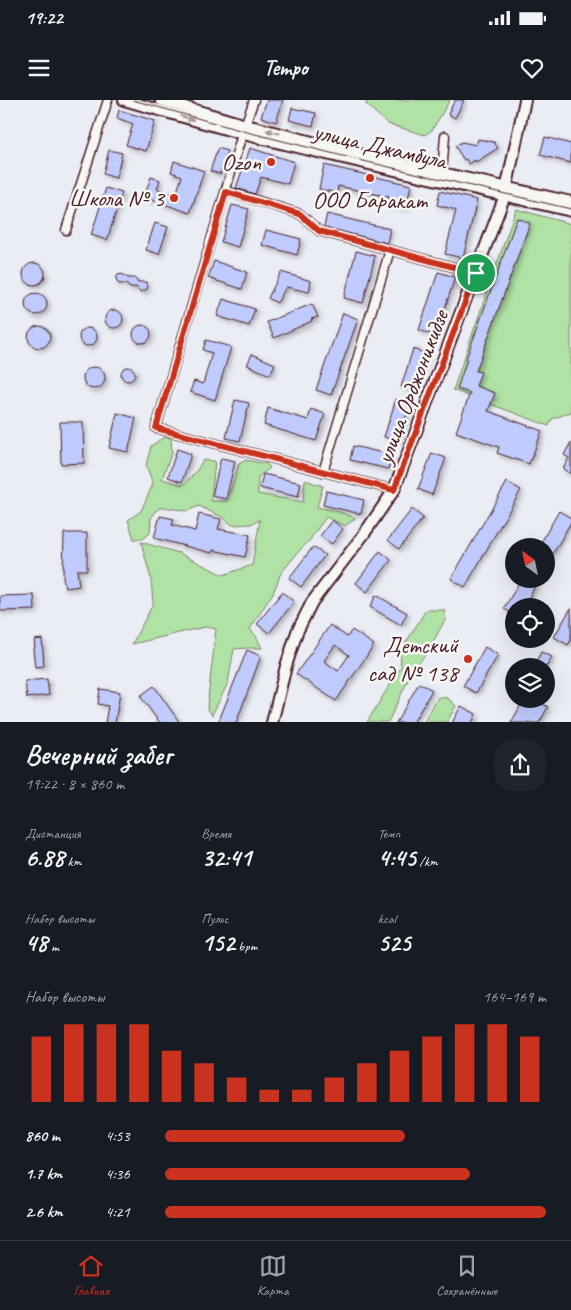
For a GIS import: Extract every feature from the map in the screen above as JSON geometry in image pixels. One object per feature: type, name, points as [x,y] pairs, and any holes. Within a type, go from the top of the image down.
[{"type":"street","points":[[66,230],[108,100]]},
{"type":"street","name":"улица Джамбула","points":[[124,100],[442,173],[571,211]]},
{"type":"street","name":"улица Джамбула","points":[[161,100],[244,129],[326,154],[506,191],[571,202]]},
{"type":"street","points":[[254,100],[156,428],[394,490]]},
{"type":"street","name":"улица Орджоникидзе","points":[[272,722],[297,632],[312,602],[364,534],[394,490],[506,191],[525,100]]},
{"type":"street","points":[[442,173],[445,136]]},
{"type":"street","points":[[226,192],[300,214],[319,231],[476,273]]},
{"type":"street","points":[[323,472],[390,250]]},
{"type":"green space","points":[[366,100],[450,100],[432,130],[425,135],[388,124],[366,104]]},
{"type":"green space","points":[[516,209],[571,224],[571,412],[552,419],[549,426],[453,390]]},
{"type":"green space","points":[[164,437],[171,438],[172,452],[162,479],[183,485],[196,472],[203,460],[215,461],[211,501],[227,501],[239,464],[246,460],[267,464],[270,468],[258,477],[258,494],[303,502],[305,480],[323,486],[317,507],[337,511],[356,518],[345,526],[326,517],[309,541],[281,573],[273,593],[250,629],[262,648],[234,649],[228,683],[212,715],[207,708],[216,629],[205,627],[132,644],[153,604],[151,579],[141,542],[179,553],[223,575],[252,565],[260,520],[251,524],[232,525],[224,518],[199,506],[187,511],[159,508],[151,518],[150,533],[143,539],[134,539],[128,520],[141,511],[153,484],[146,465],[151,446]]},
{"type":"green space","points":[[426,610],[444,610],[446,618],[428,651],[409,678],[388,722],[367,722],[401,667],[400,652]]},
{"type":"green space","points":[[438,697],[448,698],[456,706],[447,722],[424,722]]},
{"type":"building","points":[[267,100],[283,100],[276,122],[261,117]]},
{"type":"building","points":[[455,100],[464,100],[455,118],[448,114]]},
{"type":"building","points":[[292,108],[316,113],[313,126],[289,120]]},
{"type":"building","points":[[119,110],[155,121],[146,151],[126,145],[133,124],[117,118]]},
{"type":"building","points":[[545,137],[571,144],[571,163],[540,155]]},
{"type":"building","points":[[478,139],[494,142],[498,148],[476,162],[475,160],[469,164],[455,146],[462,142],[476,145]]},
{"type":"building","points":[[218,148],[227,151],[220,174],[210,171]]},
{"type":"building","points":[[250,148],[294,162],[288,184],[261,177],[255,194],[236,188]]},
{"type":"building","points":[[109,150],[122,153],[116,178],[103,174]]},
{"type":"building","points":[[174,161],[204,171],[190,213],[144,197],[151,177],[160,180],[157,189],[176,195],[182,176],[171,172]]},
{"type":"building","points":[[324,165],[411,185],[406,208],[387,204],[389,197],[338,186],[337,193],[319,189]]},
{"type":"building","points":[[106,188],[122,193],[107,240],[91,235]]},
{"type":"building","points":[[440,191],[477,200],[463,258],[445,254],[456,210],[437,205]]},
{"type":"building","points":[[232,205],[249,209],[238,247],[221,242]]},
{"type":"building","points":[[327,214],[390,229],[387,243],[324,227]]},
{"type":"building","points":[[517,218],[530,223],[476,371],[481,372],[476,386],[495,393],[488,411],[542,431],[529,464],[497,453],[499,447],[456,432],[470,393],[457,389]]},
{"type":"building","points":[[155,223],[168,227],[159,254],[146,250]]},
{"type":"building","points":[[266,230],[301,239],[297,255],[262,245]]},
{"type":"building","points":[[356,251],[375,256],[363,303],[344,298]]},
{"type":"building","points":[[214,261],[247,272],[242,289],[208,278]]},
{"type":"building","points":[[34,263],[42,266],[45,274],[42,282],[34,285],[26,282],[23,274],[26,266]]},
{"type":"building","points":[[281,272],[311,281],[309,292],[286,287],[277,303],[268,298]]},
{"type":"building","points":[[438,272],[455,277],[436,336],[419,330]]},
{"type":"building","points":[[122,274],[128,278],[134,278],[138,282],[146,282],[147,289],[141,292],[136,287],[130,288],[126,284],[119,284],[116,278]]},
{"type":"building","points":[[36,293],[44,296],[47,304],[44,312],[36,315],[28,312],[25,304],[28,296]]},
{"type":"building","points":[[223,299],[255,309],[249,326],[217,316]]},
{"type":"building","points":[[312,304],[318,317],[274,338],[267,322]]},
{"type":"building","points":[[114,310],[120,313],[123,319],[120,325],[114,328],[108,325],[105,319],[108,313]]},
{"type":"building","points":[[343,313],[358,319],[331,395],[316,390]]},
{"type":"building","points":[[142,325],[148,328],[151,334],[148,340],[142,343],[136,340],[133,334],[136,328]]},
{"type":"building","points":[[39,326],[47,329],[50,337],[47,345],[39,348],[31,345],[28,337],[31,329]]},
{"type":"building","points":[[88,328],[94,331],[97,337],[94,343],[88,346],[82,343],[79,337],[82,331]]},
{"type":"building","points":[[206,340],[231,347],[215,400],[190,392],[194,381],[203,384],[212,353],[203,350]]},
{"type":"building","points":[[413,349],[427,354],[415,391],[401,387]]},
{"type":"building","points":[[252,354],[275,364],[270,375],[247,365]]},
{"type":"building","points":[[94,367],[102,370],[105,378],[102,386],[94,389],[86,386],[83,378],[86,370]]},
{"type":"building","points":[[125,367],[131,367],[135,374],[131,381],[125,381],[121,377],[121,371]]},
{"type":"building","points":[[396,399],[410,404],[398,441],[384,437]]},
{"type":"building","points":[[235,400],[249,403],[240,441],[226,438]]},
{"type":"building","points":[[268,408],[308,420],[311,409],[325,414],[316,441],[264,425]]},
{"type":"building","points":[[117,413],[136,418],[128,452],[109,448]]},
{"type":"building","points":[[60,422],[83,422],[84,463],[61,464]]},
{"type":"building","points":[[571,442],[571,474],[563,469],[569,458],[564,455]]},
{"type":"building","points":[[353,446],[392,455],[388,469],[350,460]]},
{"type":"building","points":[[177,449],[191,454],[182,482],[168,477]]},
{"type":"building","points":[[432,453],[446,458],[432,495],[418,489]]},
{"type":"building","points":[[221,458],[235,461],[226,499],[212,496]]},
{"type":"building","points":[[263,474],[301,483],[298,497],[260,488]]},
{"type":"building","points":[[507,482],[521,490],[465,587],[451,579]]},
{"type":"building","points":[[326,491],[364,500],[361,514],[323,505]]},
{"type":"building","points":[[412,509],[423,518],[399,549],[388,540]]},
{"type":"building","points":[[559,511],[571,518],[571,522],[555,550],[555,538],[544,538]]},
{"type":"building","points":[[199,514],[221,519],[218,529],[250,535],[245,557],[213,550],[212,553],[154,538],[160,516],[174,519],[172,525],[195,531]]},
{"type":"building","points":[[332,520],[343,529],[332,544],[320,536]]},
{"type":"building","points":[[64,533],[87,533],[87,570],[77,570],[79,586],[65,588],[63,577]]},
{"type":"building","points":[[313,547],[325,555],[301,587],[289,578]]},
{"type":"building","points":[[380,551],[391,560],[367,592],[356,583]]},
{"type":"building","points":[[516,588],[534,588],[528,598],[510,598]]},
{"type":"building","points":[[282,592],[294,602],[269,633],[257,624]]},
{"type":"building","points":[[34,595],[35,610],[0,611],[0,596]]},
{"type":"building","points":[[376,595],[407,613],[401,625],[370,607]]},
{"type":"building","points":[[571,608],[571,640],[568,645],[555,638]]},
{"type":"building","points":[[330,625],[347,637],[352,630],[374,645],[336,701],[296,674]],"holes":[[[335,645],[349,655],[338,671],[324,661]]]},
{"type":"building","points":[[42,639],[44,666],[35,667],[34,640]]},
{"type":"building","points":[[485,647],[498,655],[476,693],[463,686]]},
{"type":"building","points":[[247,650],[261,656],[236,722],[218,722]]},
{"type":"building","points":[[541,652],[552,657],[551,658],[538,658]]},
{"type":"building","points":[[47,679],[49,695],[27,698],[25,681]]},
{"type":"building","points":[[419,683],[432,690],[414,722],[397,722]]},
{"type":"building","points":[[154,686],[179,722],[159,722],[140,696]]},
{"type":"building","points":[[100,689],[120,692],[115,722],[105,722],[108,706],[98,704]]},
{"type":"building","points":[[461,706],[476,714],[472,722],[453,722]]},
{"type":"building","points":[[519,708],[547,708],[540,722],[512,722]]},
{"type":"tram line","points":[[133,100],[243,131],[359,160],[571,209]]},
{"type":"place","name":"Ozon","points":[[271,162]]},
{"type":"place","name":"ООО Баракат","points":[[370,178]]},
{"type":"place","name":"Школа № 3","points":[[174,198]]},
{"type":"place","name":"Детский сад № 138","points":[[468,659]]},
{"type":"route","points":[[226,192],[300,214],[319,231],[476,273],[394,490],[156,428],[226,192]]}]
